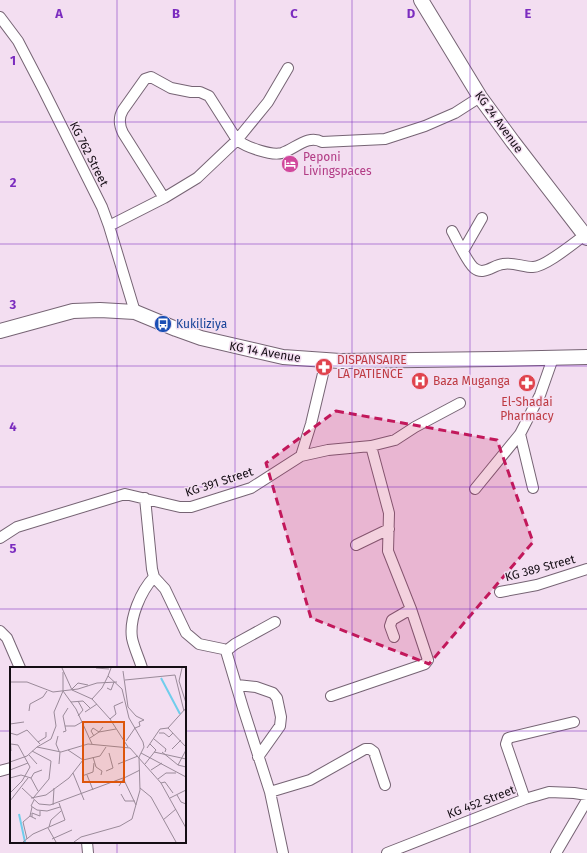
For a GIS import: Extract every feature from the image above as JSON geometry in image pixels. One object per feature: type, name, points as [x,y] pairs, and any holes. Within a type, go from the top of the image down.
[{"type":"main road","name":"KG 24 Avenue","points":[[421,0],[480,97],[586,237]]},
{"type":"main road","name":"KG 14 Avenue","points":[[0,331],[73,312],[100,310],[135,312],[201,338],[283,357],[326,361],[587,357]]},
{"type":"street","name":"KG 762 Street","points":[[0,17],[18,41],[102,207],[110,226],[114,245],[135,312]]},
{"type":"street","points":[[110,226],[164,198],[197,178],[237,140],[268,102],[288,68]]},
{"type":"street","points":[[164,198],[120,127],[120,115],[145,79],[151,77],[171,88],[191,92],[200,92],[209,96],[237,140],[256,150],[280,154],[306,141],[314,139],[322,142],[385,139],[425,126],[449,116],[480,97]]},
{"type":"street","points":[[463,251],[482,218]]},
{"type":"street","points":[[452,231],[474,268],[481,271],[489,270],[500,264],[508,263],[535,268],[586,237]]},
{"type":"street","points":[[475,489],[520,434],[540,395],[553,358]]},
{"type":"street","points":[[326,361],[311,424],[301,456],[328,450],[371,446],[395,440],[415,427],[460,403]]},
{"type":"street","points":[[520,434],[533,488]]},
{"type":"street","points":[[330,696],[425,664],[428,660],[412,609],[388,551],[389,513],[371,446]]},
{"type":"street","name":"KG 391 Street","points":[[0,538],[17,527],[125,494],[180,507],[191,506],[251,488],[301,456]]},
{"type":"street","points":[[145,498],[154,577],[166,590],[186,633],[199,644],[226,651],[270,792],[283,853]]},
{"type":"street","points":[[356,545],[389,529]]},
{"type":"street","name":"KG 389 Street","points":[[500,592],[537,585],[587,569]]},
{"type":"street","points":[[142,667],[132,638],[132,628],[141,594],[154,577]]},
{"type":"street","points":[[394,637],[390,626],[392,620],[412,609]]},
{"type":"street","points":[[226,651],[235,644],[275,622]]},
{"type":"street","points":[[0,632],[7,638],[20,667]]},
{"type":"street","points":[[237,686],[256,687],[273,693],[277,698],[281,718],[280,726],[258,756]]},
{"type":"street","points":[[525,799],[506,744],[508,738],[574,722]]},
{"type":"street","points":[[270,792],[310,780],[365,749],[370,749],[374,752],[385,785]]},
{"type":"street","points":[[0,771],[10,768]]},
{"type":"street","name":"KG 452 Street","points":[[387,853],[525,799],[549,792],[574,793],[587,796]]},
{"type":"street","points":[[556,853],[587,800]]},
{"type":"street","points":[[87,843],[88,853]]},
{"type":"highlighted area","points":[[336,411],[497,440],[533,542],[429,664],[311,618],[266,463]]},
{"type":"place","name":"Peponi Livingspaces","points":[[290,164]]},
{"type":"place","name":"Kukiliziya","points":[[163,324]]},
{"type":"place","name":"DISPANSAIRE LA PATIENCE","points":[[324,367]]},
{"type":"place","name":"Baza Muganga","points":[[420,381]]},
{"type":"place","name":"El-Shadai Pharmacy","points":[[527,383]]}]
